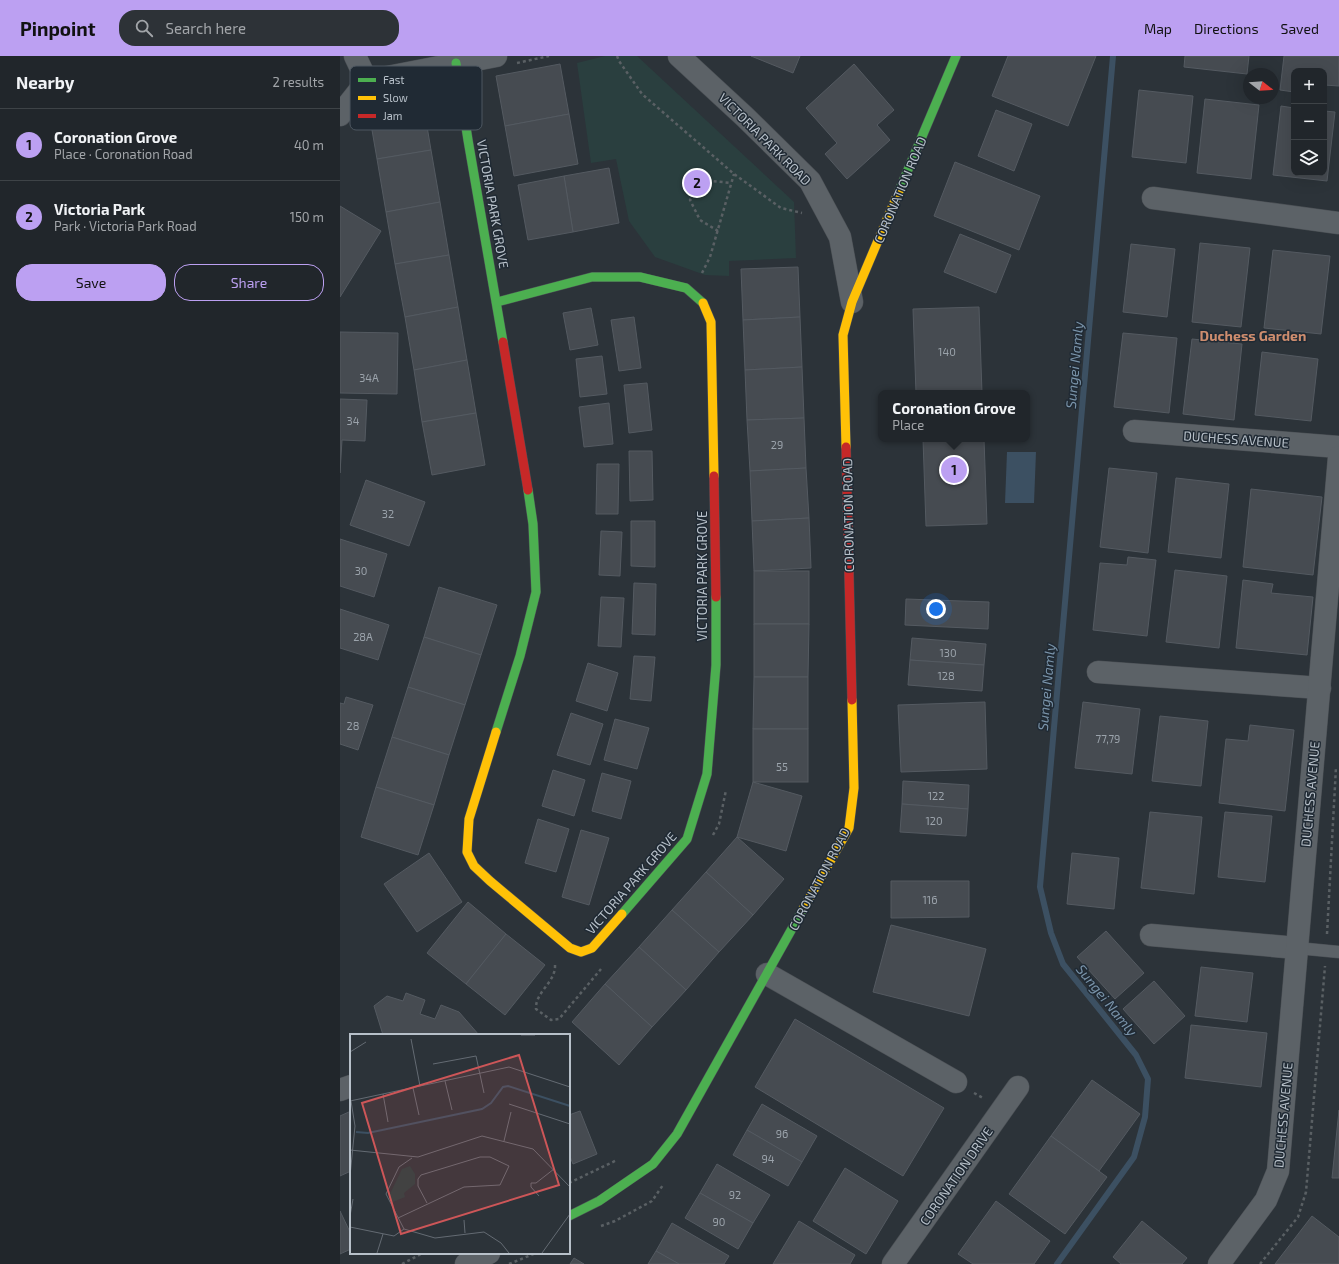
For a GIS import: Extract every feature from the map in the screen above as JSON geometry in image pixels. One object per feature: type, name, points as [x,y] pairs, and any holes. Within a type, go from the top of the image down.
[{"type":"street","points":[[355,56],[360,66]]},
{"type":"street","points":[[441,66],[496,56]]},
{"type":"street","name":"VICTORIA PARK ROAD","points":[[679,56],[745,117],[810,181],[840,237],[852,302]]},
{"type":"street","name":"CORONATION ROAD","points":[[570,1216],[599,1201],[653,1164],[677,1134],[849,828],[854,788],[843,335],[852,302],[956,56]]},
{"type":"street","points":[[340,115],[350,102]]},
{"type":"street","name":"VICTORIA PARK GROVE","points":[[466,130],[497,302],[533,524],[536,592],[520,656],[469,819],[467,852],[474,866],[490,881],[570,948],[581,952],[592,948],[687,839],[706,774],[716,665],[711,322],[703,302],[686,288],[640,277],[592,277],[497,302]]},
{"type":"street","points":[[1153,198],[1339,223]]},
{"type":"street","name":"DUCHESS AVENUE","points":[[1134,431],[1339,447]]},
{"type":"street","name":"DUCHESS AVENUE","points":[[1219,1264],[1266,1200],[1278,1171],[1337,505],[1339,458]]},
{"type":"street","points":[[1098,672],[1320,688]]},
{"type":"street","points":[[1152,935],[1297,948]]},
{"type":"street","points":[[767,974],[956,1082]]},
{"type":"street","points":[[340,1090],[350,1086]]},
{"type":"street","name":"CORONATION DRIVE","points":[[893,1264],[1018,1087]]},
{"type":"street","points":[[462,1254],[466,1264],[487,1254]]},
{"type":"lane","points":[[1297,948],[1339,952]]},
{"type":"path","points":[[617,56],[642,94],[734,174],[781,208],[805,213]]},
{"type":"path","points":[[700,277],[710,257],[734,174]]},
{"type":"path","points":[[718,231],[700,220],[690,200],[703,180],[731,183]]},
{"type":"path","points":[[1260,1264],[1298,1217],[1306,1192],[1326,951],[1337,762]]},
{"type":"path","points":[[712,837],[719,824],[727,787]]},
{"type":"path","points":[[554,960],[556,967],[553,977],[536,1003],[536,1009],[551,1020],[559,1019],[604,966]]},
{"type":"path","points":[[956,1082],[1003,1109]]},
{"type":"path","points":[[570,1183],[622,1158]]},
{"type":"path","points":[[596,1229],[616,1221],[652,1201],[665,1181]]},
{"type":"path","points":[[402,1264],[421,1254]]},
{"type":"path","points":[[508,1264],[533,1254]]},
{"type":"green space","points":[[605,56],[637,56],[794,202],[796,258],[729,261],[729,276],[705,275],[655,257],[629,221],[616,159],[591,163],[577,63]]},
{"type":"water","points":[[1007,452],[1036,452],[1034,503],[1005,503]]},
{"type":"building","points":[[751,56],[800,56],[793,73]]},
{"type":"building","points":[[1008,56],[1096,56],[1068,126],[992,96]]},
{"type":"building","points":[[1185,56],[1249,56],[1248,68],[1243,68],[1243,74],[1184,67]]},
{"type":"building","points":[[1284,56],[1339,56],[1339,86],[1327,85],[1327,68],[1291,68],[1291,92],[1280,90]]},
{"type":"building","points":[[560,64],[569,114],[505,126],[496,76]]},
{"type":"building","points":[[854,64],[894,110],[877,125],[890,140],[847,179],[825,154],[837,143],[806,108]]},
{"type":"building","points":[[1139,90],[1193,96],[1186,163],[1132,157]]},
{"type":"building","points":[[1205,99],[1259,105],[1251,179],[1197,173]]},
{"type":"building","points":[[1281,106],[1291,108],[1291,176],[1327,176],[1327,111],[1335,112],[1327,181],[1273,175]]},
{"type":"building","points":[[996,110],[1032,124],[1014,171],[978,156]]},
{"type":"building","points":[[569,114],[578,164],[514,176],[505,126]]},
{"type":"building","points":[[372,130],[428,130],[431,150],[377,159]]},
{"type":"building","points":[[431,150],[440,202],[386,212],[377,159]]},
{"type":"building","points":[[955,162],[1040,196],[1019,250],[934,216]]},
{"type":"building","points":[[609,168],[619,223],[573,232],[564,176]]},
{"type":"building","points":[[564,176],[573,232],[528,240],[518,185]]},
{"type":"building","points":[[440,202],[449,255],[395,264],[386,212]]},
{"type":"building","points":[[340,206],[381,231],[340,297]]},
{"type":"building","points":[[960,234],[1011,255],[996,293],[944,272]]},
{"type":"building","points":[[1200,243],[1250,248],[1241,327],[1192,322]]},
{"type":"building","points":[[1131,244],[1175,249],[1167,317],[1123,312]]},
{"type":"building","points":[[1273,250],[1330,256],[1321,334],[1264,328]]},
{"type":"building","points":[[449,255],[458,307],[405,317],[395,264]]},
{"type":"building","points":[[798,267],[800,317],[743,320],[741,269]]},
{"type":"building","points":[[458,307],[467,360],[414,370],[405,317]]},
{"type":"building","points":[[979,307],[982,390],[916,390],[913,309]]},
{"type":"building","points":[[591,308],[598,345],[570,350],[563,313]]},
{"type":"building","points":[[634,317],[641,368],[619,371],[611,320]]},
{"type":"building","points":[[800,317],[802,367],[745,370],[743,320]]},
{"type":"building","points":[[340,332],[398,333],[397,394],[340,393]]},
{"type":"building","points":[[1123,333],[1177,338],[1169,413],[1114,407]]},
{"type":"building","points":[[1192,339],[1242,344],[1234,420],[1183,414]]},
{"type":"building","points":[[1262,352],[1318,359],[1311,421],[1255,415]]},
{"type":"building","points":[[602,356],[607,394],[580,397],[576,359]]},
{"type":"building","points":[[467,360],[476,413],[422,422],[414,370]]},
{"type":"building","points":[[802,367],[804,418],[747,420],[745,370]]},
{"type":"building","points":[[647,383],[652,430],[629,433],[624,385]]},
{"type":"building","points":[[340,399],[367,400],[365,441],[342,440],[340,473]]},
{"type":"building","points":[[609,403],[613,444],[584,447],[579,407]]},
{"type":"building","points":[[476,413],[485,465],[432,475],[422,422]]},
{"type":"building","points":[[804,418],[806,468],[750,471],[747,420]]},
{"type":"building","points":[[923,442],[984,442],[987,524],[926,526]]},
{"type":"building","points":[[629,451],[652,451],[653,500],[630,501]]},
{"type":"building","points":[[597,464],[619,464],[618,514],[596,514]]},
{"type":"building","points":[[806,468],[809,518],[752,521],[750,471]]},
{"type":"building","points":[[1109,468],[1157,473],[1148,553],[1100,547]]},
{"type":"building","points":[[1176,478],[1229,484],[1221,558],[1168,552]]},
{"type":"building","points":[[366,480],[425,502],[409,546],[350,525]]},
{"type":"building","points":[[1251,489],[1322,497],[1313,575],[1243,567]]},
{"type":"building","points":[[809,518],[811,568],[754,571],[752,521]]},
{"type":"building","points":[[631,521],[655,521],[655,567],[631,566]]},
{"type":"building","points":[[601,531],[622,532],[620,576],[599,575]]},
{"type":"building","points":[[340,539],[387,554],[374,597],[340,586]]},
{"type":"building","points":[[1128,557],[1156,560],[1147,636],[1093,630],[1100,563],[1127,565]]},
{"type":"building","points":[[1175,570],[1227,576],[1219,648],[1166,642]]},
{"type":"building","points":[[754,571],[809,571],[809,624],[754,624]]},
{"type":"building","points":[[1243,580],[1273,584],[1271,593],[1313,597],[1307,655],[1236,648]]},
{"type":"building","points":[[634,583],[656,584],[655,635],[632,634]]},
{"type":"building","points":[[439,587],[497,605],[481,655],[424,637]]},
{"type":"building","points":[[601,597],[624,598],[621,647],[598,646]]},
{"type":"building","points":[[906,599],[989,602],[988,629],[905,625]]},
{"type":"building","points":[[340,609],[389,625],[378,660],[340,648]]},
{"type":"building","points":[[754,624],[809,624],[808,677],[754,677]]},
{"type":"building","points":[[424,637],[481,655],[465,705],[408,687]]},
{"type":"building","points":[[912,638],[986,644],[984,665],[910,660]]},
{"type":"building","points":[[634,656],[655,657],[651,701],[630,699]]},
{"type":"building","points":[[910,660],[984,665],[982,691],[908,685]]},
{"type":"building","points":[[588,663],[618,673],[607,711],[576,701]]},
{"type":"building","points":[[754,677],[808,677],[808,729],[753,729]]},
{"type":"building","points":[[408,687],[465,705],[449,755],[392,737]]},
{"type":"building","points":[[346,697],[373,705],[358,750],[340,744],[340,703],[344,704]]},
{"type":"building","points":[[985,702],[987,769],[901,772],[898,705]]},
{"type":"building","points":[[1083,702],[1140,709],[1132,774],[1075,768]]},
{"type":"building","points":[[571,713],[603,724],[590,765],[557,755]]},
{"type":"building","points":[[1160,716],[1208,721],[1201,786],[1152,781]]},
{"type":"building","points":[[615,719],[649,728],[637,769],[604,760]]},
{"type":"building","points":[[1250,725],[1294,730],[1285,811],[1219,803],[1226,739],[1248,741]]},
{"type":"building","points":[[753,729],[808,729],[808,782],[753,782]]},
{"type":"building","points":[[392,737],[449,755],[434,805],[376,787]]},
{"type":"building","points":[[553,770],[585,780],[574,816],[542,806]]},
{"type":"building","points":[[602,773],[631,781],[621,819],[592,811]]},
{"type":"building","points":[[903,781],[969,785],[968,809],[902,804]]},
{"type":"building","points":[[753,782],[802,796],[786,851],[737,837]]},
{"type":"building","points":[[376,787],[434,805],[418,855],[361,837]]},
{"type":"building","points":[[902,804],[968,809],[966,836],[900,832]]},
{"type":"building","points":[[1150,812],[1202,817],[1194,894],[1141,888]]},
{"type":"building","points":[[1225,812],[1272,816],[1265,882],[1218,877]]},
{"type":"building","points":[[538,819],[569,829],[556,872],[525,863]]},
{"type":"building","points":[[581,830],[609,838],[589,905],[562,897]]},
{"type":"building","points":[[737,837],[784,879],[753,915],[706,872]]},
{"type":"building","points":[[429,853],[462,902],[417,932],[384,884]]},
{"type":"building","points":[[1072,853],[1119,858],[1114,909],[1067,904]]},
{"type":"building","points":[[706,872],[753,915],[719,952],[672,910]]},
{"type":"building","points":[[891,881],[969,881],[969,917],[891,918]]},
{"type":"building","points":[[468,902],[506,934],[466,984],[427,953]]},
{"type":"building","points":[[672,910],[719,952],[686,990],[639,947]]},
{"type":"building","points":[[891,925],[986,949],[969,1016],[873,992]]},
{"type":"building","points":[[1106,931],[1144,973],[1115,999],[1077,957]]},
{"type":"building","points":[[506,934],[545,965],[505,1015],[466,984]]},
{"type":"building","points":[[639,947],[686,990],[652,1027],[605,984]]},
{"type":"building","points":[[1201,967],[1253,973],[1247,1022],[1195,1016]]},
{"type":"building","points":[[1154,981],[1185,1016],[1154,1044],[1123,1009]]},
{"type":"building","points":[[605,984],[652,1027],[619,1065],[572,1022]]},
{"type":"building","points":[[406,993],[425,1000],[420,1014],[435,1019],[441,1005],[459,1012],[478,1034],[383,1034],[374,1006],[387,996],[403,1001]]},
{"type":"building","points":[[795,1019],[944,1108],[903,1176],[755,1087]]},
{"type":"building","points":[[1191,1025],[1267,1033],[1261,1087],[1185,1078]]},
{"type":"building","points":[[1092,1080],[1140,1114],[1099,1171],[1051,1136]]},
{"type":"building","points":[[762,1104],[817,1136],[802,1162],[747,1130]]},
{"type":"building","points":[[1339,1110],[1339,1178],[1332,1178]]},
{"type":"building","points":[[350,1111],[350,1171],[340,1176],[340,1116]]},
{"type":"building","points":[[580,1111],[597,1154],[573,1164],[570,1156],[570,1115]]},
{"type":"building","points":[[747,1130],[802,1162],[788,1186],[733,1155]]},
{"type":"building","points":[[1051,1136],[1107,1177],[1065,1234],[1009,1194]]},
{"type":"building","points":[[717,1164],[770,1195],[753,1223],[700,1193]]},
{"type":"building","points":[[845,1168],[898,1201],[866,1254],[813,1221]]},
{"type":"building","points":[[700,1193],[753,1223],[738,1249],[685,1218]]},
{"type":"building","points":[[996,1201],[1050,1241],[1034,1264],[973,1264],[958,1254]]},
{"type":"building","points":[[340,1211],[350,1232],[350,1249],[340,1254]]},
{"type":"building","points":[[1312,1216],[1339,1237],[1339,1264],[1275,1264]]},
{"type":"building","points":[[799,1221],[855,1255],[850,1264],[773,1264]]},
{"type":"building","points":[[1142,1221],[1187,1258],[1182,1264],[1121,1264],[1113,1257]]},
{"type":"building","points":[[672,1223],[729,1256],[724,1264],[679,1264],[656,1251]]},
{"type":"building","points":[[656,1251],[679,1264],[648,1264]]},
{"type":"building","points":[[574,1258],[584,1264],[570,1264]]},
{"type":"waterway","name":"Sungei Namly","points":[[1057,1264],[1134,1157],[1145,1117],[1148,1079],[1136,1055],[1063,964],[1051,933],[1040,887],[1113,56]]},
{"type":"traffic: fast","points":[[899,191],[956,56]]},
{"type":"traffic: fast","points":[[466,130],[503,342]]},
{"type":"traffic: fast","points":[[497,302],[592,277],[640,277],[686,288],[703,303]]},
{"type":"traffic: fast","points":[[496,732],[520,656],[536,592],[533,524],[528,490]]},
{"type":"traffic: fast","points":[[622,914],[687,839],[707,774],[716,665],[716,597]]},
{"type":"traffic: fast","points":[[570,1216],[599,1201],[653,1164],[677,1134],[803,909]]},
{"type":"traffic: slow","points":[[846,447],[843,335],[852,302],[899,191]]},
{"type":"traffic: slow","points":[[703,303],[711,322],[714,476]]},
{"type":"traffic: slow","points":[[803,909],[849,828],[854,788],[852,700]]},
{"type":"traffic: slow","points":[[496,732],[469,819],[467,852],[474,866],[570,948],[581,952],[592,948],[622,914]]},
{"type":"traffic: jam","points":[[503,342],[528,490]]},
{"type":"traffic: jam","points":[[846,447],[852,700]]},
{"type":"traffic: jam","points":[[714,476],[716,597]]},
{"type":"place","name":"Victoria Park","points":[[697,183]]},
{"type":"place","name":"Coronation Grove","points":[[954,470]]},
{"type":"district","name":"Duchess Garden","points":[[1253,335]]}]
